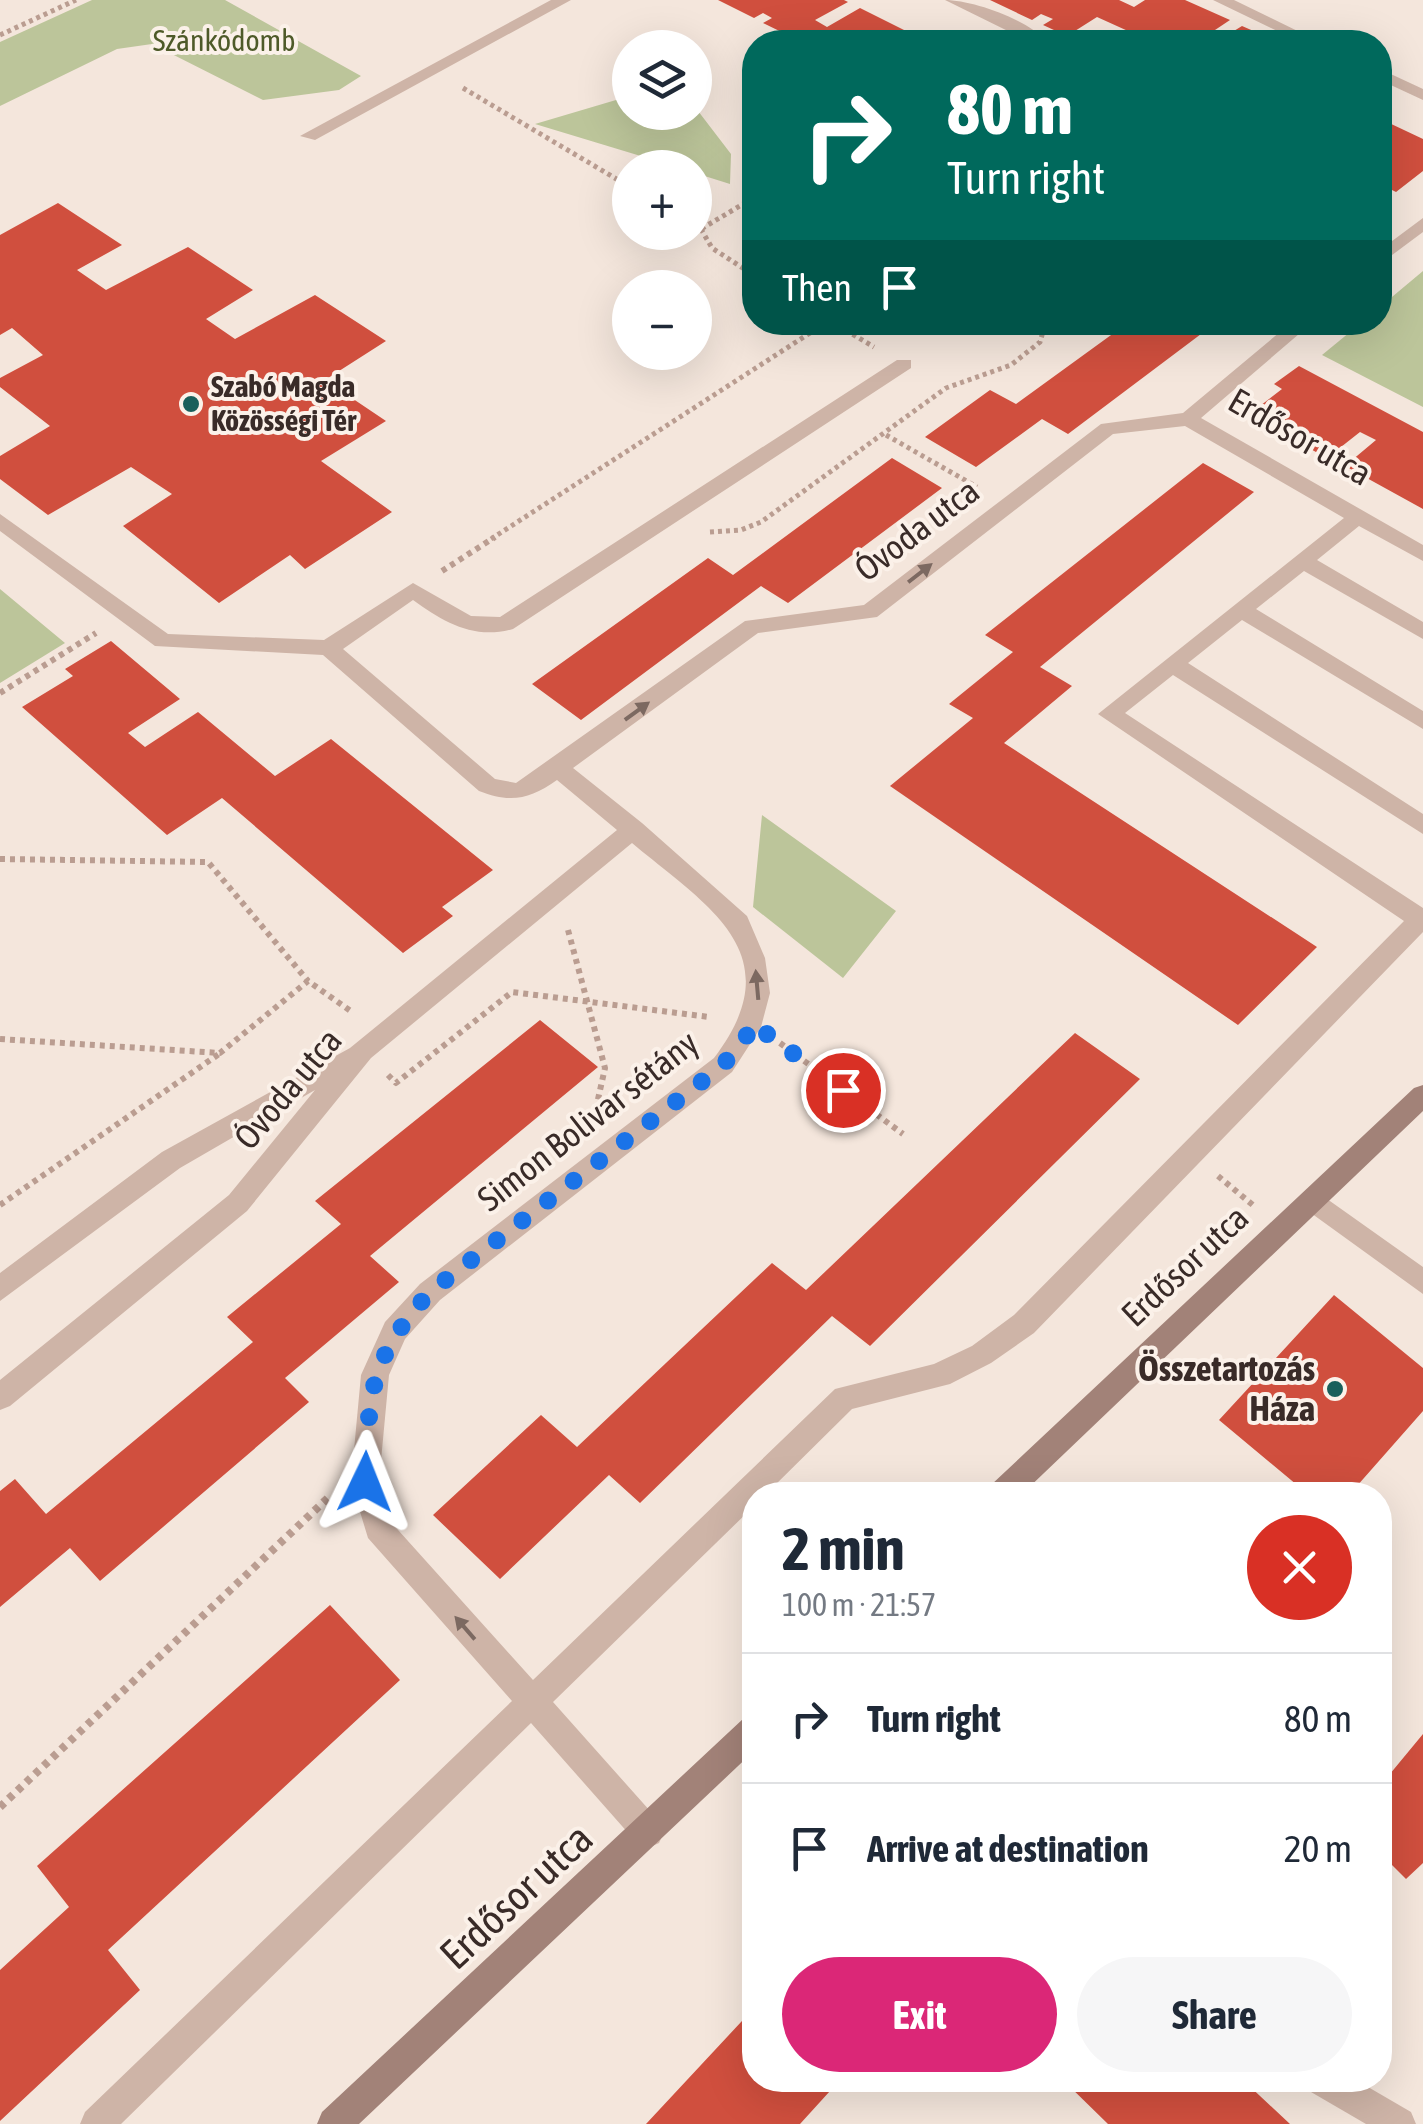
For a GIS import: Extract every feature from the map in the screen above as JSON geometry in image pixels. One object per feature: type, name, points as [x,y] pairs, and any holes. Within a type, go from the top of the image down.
[{"type":"street","points":[[309,136],[563,0]]},
{"type":"street","points":[[953,0],[1021,30]]},
{"type":"street","points":[[1221,0],[1286,30]]},
{"type":"street","points":[[1392,80],[1423,94]]},
{"type":"street","points":[[1392,247],[1423,223]]},
{"type":"street","points":[[1188,419],[1288,335]]},
{"type":"street","points":[[0,521],[163,641],[328,648],[413,590],[462,623],[481,628],[505,624],[904,364]]},
{"type":"street","name":"Óvoda utca","points":[[558,768],[753,626],[870,612],[1108,428],[1188,419]]},
{"type":"street","name":"Erdősor utca","points":[[1188,419],[1423,554]]},
{"type":"street","points":[[758,1482],[845,1398],[896,1390],[958,1370],[1024,1324],[1421,919],[1110,714],[1358,517]]},
{"type":"street","points":[[1302,560],[1423,632]]},
{"type":"street","points":[[1241,609],[1423,722]]},
{"type":"street","points":[[328,648],[487,785],[504,792],[519,791],[558,768]]},
{"type":"street","points":[[1173,664],[1423,824]]},
{"type":"street","name":"Simon Bolivar sétány","points":[[558,768],[736,916],[752,949],[760,995],[748,1034],[723,1065],[430,1292],[395,1331],[375,1374],[365,1482],[378,1528],[648,1832]]},
{"type":"street","name":"Óvoda utca","points":[[0,1397],[238,1204],[362,1051],[634,829]]},
{"type":"street","points":[[0,1289],[171,1160],[362,1051]]},
{"type":"street","name":"Erdősor utca","points":[[1015,1482],[1423,1095]]},
{"type":"street","points":[[1313,1200],[1423,1282]]},
{"type":"street","points":[[97,2124],[742,1497]]},
{"type":"street","name":"Erdősor utca","points":[[334,2124],[742,1742]]},
{"type":"street","points":[[1344,2092],[1399,2124]]},
{"type":"path","points":[[0,35],[76,0]]},
{"type":"path","points":[[432,69],[612,176]]},
{"type":"path","points":[[712,220],[742,204]]},
{"type":"path","points":[[712,248],[742,268]]},
{"type":"path","points":[[413,590],[807,335]]},
{"type":"path","points":[[649,530],[720,532],[751,526],[886,435],[946,388],[1011,365],[1040,342],[1042,335]]},
{"type":"path","points":[[886,435],[1008,506]]},
{"type":"path","points":[[0,693],[126,614]]},
{"type":"path","points":[[0,859],[208,862],[308,981],[384,1034]]},
{"type":"path","points":[[558,892],[605,1068],[580,1176]]},
{"type":"path","points":[[0,1206],[220,1053],[308,981]]},
{"type":"path","points":[[362,1051],[396,1083],[512,992],[752,1023],[904,1134]]},
{"type":"path","points":[[0,1039],[220,1053]]},
{"type":"path","points":[[1191,1154],[1282,1229]]},
{"type":"path","points":[[0,1807],[366,1462]]},
{"type":"green space","name":"Szánkódomb","points":[[92,0],[225,0],[361,76],[339,90],[263,100],[152,44],[117,49],[0,106],[0,42]]},
{"type":"green space","points":[[612,101],[612,130],[712,129],[731,154],[730,184],[712,178],[712,150],[621,150],[535,124]]},
{"type":"green space","points":[[1423,271],[1423,407],[1322,355],[1346,335],[1392,335],[1392,297]]},
{"type":"green space","points":[[0,589],[65,643],[0,683]]},
{"type":"green space","points":[[762,815],[896,911],[843,978],[753,907]]},
{"type":"building","points":[[718,0],[844,0],[848,2],[815,20],[827,27],[860,8],[904,30],[777,30],[763,23],[772,18],[763,13],[754,18]]},
{"type":"building","points":[[990,0],[1119,0],[1134,7],[1145,0],[1185,0],[1230,20],[1215,30],[1126,30],[1097,17],[1076,30],[1054,30],[1043,25],[1053,19],[1041,14],[1032,20]]},
{"type":"building","points":[[1392,124],[1423,139],[1423,171],[1396,192],[1392,190]]},
{"type":"building","name":"Szabó Magda Közösségi Tér","points":[[58,203],[122,245],[77,270],[106,290],[188,247],[253,290],[206,319],[235,339],[315,295],[386,341],[325,380],[386,421],[321,461],[392,512],[305,569],[290,555],[219,603],[123,526],[172,494],[131,467],[48,515],[0,479],[0,456],[50,426],[0,387],[0,378],[43,355],[12,328],[0,335],[0,235]]},
{"type":"building","points":[[1111,335],[1200,335],[1068,434],[1042,419],[976,467],[925,437],[990,390],[1016,404]]},
{"type":"building","points":[[1299,366],[1423,432],[1423,509],[1345,466],[1376,440],[1360,432],[1327,458],[1248,415],[1282,389],[1274,384]]},
{"type":"building","points":[[892,458],[942,488],[788,603],[761,586],[581,720],[532,684],[708,558],[733,575]]},
{"type":"building","points":[[1203,463],[1254,492],[1040,667],[1072,686],[1004,743],[1317,947],[1238,1025],[890,786],[973,718],[949,704],[1013,652],[985,635]]},
{"type":"building","points":[[111,641],[180,699],[128,733],[145,747],[198,712],[275,776],[331,739],[493,870],[442,907],[453,916],[403,953],[222,798],[167,835],[22,707],[73,676],[65,669]]},
{"type":"building","points":[[540,1020],[598,1067],[370,1256],[399,1282],[285,1378],[309,1402],[100,1581],[70,1548],[0,1607],[0,1491],[15,1479],[46,1514],[253,1342],[227,1317],[341,1224],[315,1201]]},
{"type":"building","points":[[1075,1033],[1140,1079],[870,1346],[832,1316],[640,1503],[609,1475],[500,1579],[433,1515],[541,1415],[577,1447],[772,1263],[806,1290]]},
{"type":"building","name":"Összetartozás Háza","points":[[1334,1295],[1423,1368],[1423,1411],[1360,1482],[1293,1482],[1219,1420]]},
{"type":"building","points":[[330,1605],[400,1680],[108,1950],[140,1990],[0,2121],[0,1970],[69,1907],[37,1866]]},
{"type":"building","points":[[1423,1734],[1423,1863],[1406,1879],[1392,1865],[1392,1771]]},
{"type":"building","points":[[742,2021],[742,2092],[829,2092],[800,2124],[646,2124]]},
{"type":"building","points":[[1075,2092],[1256,2092],[1290,2124],[1108,2124]]},
{"type":"place","name":"Szabó Magda Közösségi Tér","points":[[191,404]]},
{"type":"place","name":"Összetartozás Háza","points":[[1335,1389]]},
{"type":"route","points":[[365,1482],[375,1374],[395,1331],[430,1292],[723,1065],[752,1023],[843,1090]]}]
